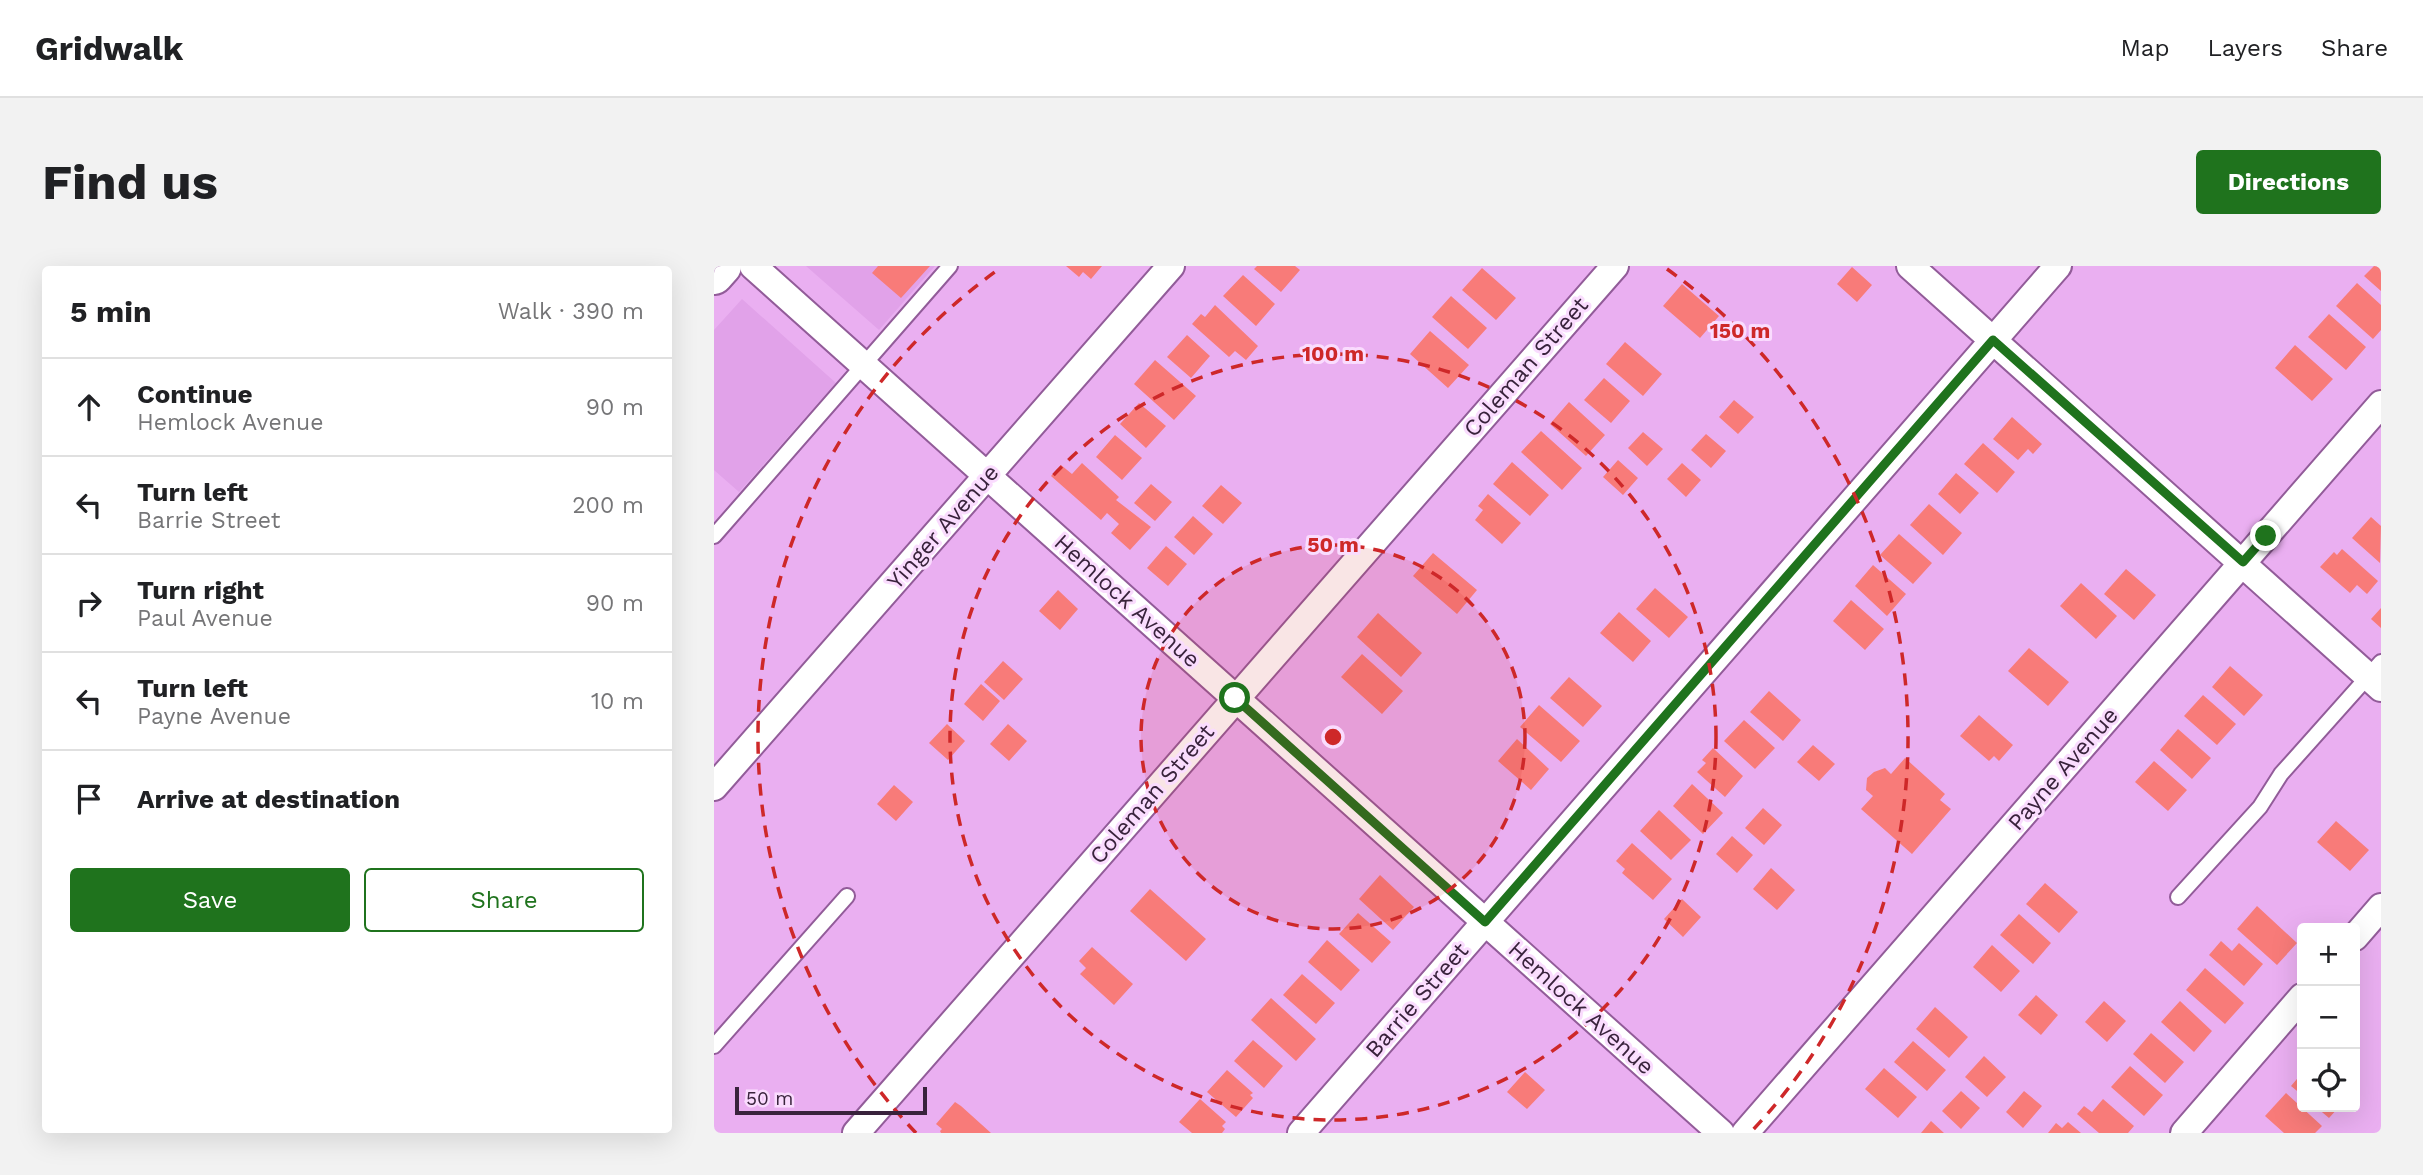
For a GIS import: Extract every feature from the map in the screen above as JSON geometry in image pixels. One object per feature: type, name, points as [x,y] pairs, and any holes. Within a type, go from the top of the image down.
[{"type":"main road","points":[[714,275],[722,266]]},
{"type":"street","name":"Hemlock Avenue","points":[[752,266],[1721,1133]]},
{"type":"street","name":"Yinger Avenue","points":[[714,787],[1171,266]]},
{"type":"street","name":"Coleman Street","points":[[856,1133],[1615,266]]},
{"type":"street","points":[[1910,266],[2243,562],[2377,676]]},
{"type":"street","name":"Barrie Street","points":[[1301,1133],[2058,266]]},
{"type":"street","name":"Payne Avenue","points":[[1745,1133],[2381,404]]},
{"type":"street","points":[[2360,931],[2381,907]]},
{"type":"street","points":[[2184,1133],[2297,1003]]},
{"type":"lane","points":[[714,536],[950,266]]},
{"type":"lane","points":[[2178,897],[2260,807],[2281,774],[2377,676]]},
{"type":"lane","points":[[714,1046],[847,896]]},
{"type":"shaded area","points":[[806,266],[935,266],[879,330]]},
{"type":"shaded area","points":[[742,299],[836,383],[739,492],[714,470],[714,330]]},
{"type":"building","points":[[878,266],[930,266],[901,298],[872,273]]},
{"type":"building","points":[[1066,266],[1102,266],[1091,279],[1083,272],[1079,277]]},
{"type":"building","points":[[1257,266],[1295,266],[1300,270],[1281,292],[1254,269]]},
{"type":"building","points":[[2374,266],[2381,266],[2381,291],[2364,276]]},
{"type":"building","points":[[1852,267],[1872,285],[1857,302],[1837,284]]},
{"type":"building","points":[[1482,268],[1516,298],[1496,320],[1462,290]]},
{"type":"building","points":[[1243,275],[1275,304],[1256,326],[1223,296]]},
{"type":"building","points":[[2357,283],[2381,305],[2381,330],[2373,339],[2336,306]]},
{"type":"building","points":[[1682,284],[1719,316],[1700,338],[1663,306]]},
{"type":"building","points":[[1451,296],[1487,328],[1468,349],[1432,317]]},
{"type":"building","points":[[1215,305],[1258,346],[1246,360],[1235,351],[1229,357],[1192,324],[1201,314],[1205,317]]},
{"type":"building","points":[[2329,314],[2366,347],[2346,370],[2308,337]]},
{"type":"building","points":[[1430,331],[1469,365],[1448,388],[1410,354]]},
{"type":"building","points":[[1187,335],[1210,356],[1191,378],[1167,357]]},
{"type":"building","points":[[1625,342],[1662,374],[1643,396],[1606,364]]},
{"type":"building","points":[[2295,345],[2333,379],[2312,401],[2275,368]]},
{"type":"building","points":[[1155,360],[1196,396],[1174,420],[1134,384]]},
{"type":"building","points":[[1604,378],[1630,401],[1611,423],[1584,400]]},
{"type":"building","points":[[1734,400],[1754,417],[1738,434],[1719,417]]},
{"type":"building","points":[[1569,402],[1605,435],[1586,456],[1550,424]]},
{"type":"building","points":[[1139,403],[1166,426],[1146,448],[1120,424]]},
{"type":"building","points":[[2012,417],[2042,444],[2033,454],[2028,449],[2018,460],[1993,439]]},
{"type":"building","points":[[1541,431],[1582,468],[1562,490],[1521,452]]},
{"type":"building","points":[[1643,432],[1663,449],[1647,466],[1628,448]]},
{"type":"building","points":[[1706,434],[1726,451],[1711,468],[1691,450]]},
{"type":"building","points":[[1115,435],[1142,458],[1122,480],[1096,457]]},
{"type":"building","points":[[1983,443],[2015,472],[1997,493],[1964,464]]},
{"type":"building","points":[[1618,460],[1638,478],[1623,495],[1603,477]]},
{"type":"building","points":[[1512,462],[1549,495],[1530,516],[1493,484]]},
{"type":"building","points":[[1082,463],[1119,497],[1116,500],[1151,527],[1130,550],[1111,533],[1119,524],[1107,513],[1101,520],[1051,476],[1061,465],[1072,474]]},
{"type":"building","points":[[1682,463],[1701,480],[1686,497],[1667,479]]},
{"type":"building","points":[[1956,473],[1979,493],[1960,514],[1938,494]]},
{"type":"building","points":[[1151,484],[1172,502],[1155,521],[1134,503]]},
{"type":"building","points":[[1221,485],[1242,503],[1223,524],[1202,506]]},
{"type":"building","points":[[1488,494],[1521,523],[1502,544],[1475,520],[1483,510],[1478,506]]},
{"type":"building","points":[[1929,504],[1962,533],[1943,555],[1910,525]]},
{"type":"building","points":[[1193,516],[1213,534],[1194,555],[1174,537]]},
{"type":"building","points":[[2371,517],[2381,526],[2380,563],[2352,538]]},
{"type":"building","points":[[1899,534],[1932,563],[1913,584],[1880,555]]},
{"type":"building","points":[[1166,546],[1187,564],[1168,586],[1147,568]]},
{"type":"building","points":[[2342,549],[2378,581],[2367,594],[2357,585],[2350,593],[2320,567],[2334,552],[2337,555]]},
{"type":"building","points":[[1433,553],[1477,590],[1457,614],[1413,576]]},
{"type":"building","points":[[1873,565],[1906,594],[1887,616],[1855,586]]},
{"type":"building","points":[[2126,569],[2156,595],[2134,620],[2104,594]]},
{"type":"building","points":[[2081,583],[2117,616],[2096,639],[2060,606]]},
{"type":"building","points":[[1655,588],[1688,617],[1669,638],[1636,609]]},
{"type":"building","points":[[1058,590],[1078,609],[1060,630],[1039,611]]},
{"type":"building","points":[[1851,600],[1884,629],[1865,650],[1833,621]]},
{"type":"building","points":[[2381,608],[2381,628],[2371,619]]},
{"type":"building","points":[[1619,612],[1651,641],[1633,662],[1600,633]]},
{"type":"building","points":[[1378,613],[1422,653],[1401,677],[1357,637]]},
{"type":"building","points":[[2029,648],[2069,682],[2048,706],[2008,671]]},
{"type":"building","points":[[1362,654],[1403,691],[1382,714],[1341,677]]},
{"type":"building","points":[[1003,661],[1023,679],[1004,700],[984,682]]},
{"type":"building","points":[[2230,666],[2263,695],[2244,716],[2212,687]]},
{"type":"building","points":[[1569,677],[1602,706],[1583,727],[1550,698]]},
{"type":"building","points":[[981,684],[1000,701],[983,721],[964,704]]},
{"type":"building","points":[[1769,691],[1801,720],[1783,741],[1750,712]]},
{"type":"building","points":[[2203,695],[2236,724],[2217,745],[2184,716]]},
{"type":"building","points":[[1539,705],[1580,741],[1561,762],[1520,727]]},
{"type":"building","points":[[1979,715],[2013,745],[1999,761],[1994,756],[1989,761],[1960,736]]},
{"type":"building","points":[[1744,720],[1775,748],[1755,769],[1724,741]]},
{"type":"building","points":[[947,724],[965,741],[948,760],[929,743]]},
{"type":"building","points":[[1008,724],[1027,741],[1009,761],[990,744]]},
{"type":"building","points":[[2178,729],[2211,758],[2192,779],[2160,750]]},
{"type":"building","points":[[1517,739],[1549,769],[1531,790],[1498,761]]},
{"type":"building","points":[[1813,745],[1835,764],[1819,781],[1797,762]]},
{"type":"building","points":[[1713,748],[1743,776],[1725,797],[1697,772],[1706,763],[1702,760]]},
{"type":"building","points":[[1905,758],[1945,794],[1940,800],[1951,809],[1912,854],[1861,809],[1873,796],[1866,790],[1867,778],[1885,768],[1891,774]]},
{"type":"building","points":[[2154,761],[2187,790],[2168,811],[2135,782]]},
{"type":"building","points":[[1692,784],[1723,813],[1703,834],[1673,806]]},
{"type":"building","points":[[894,785],[913,802],[896,821],[877,804]]},
{"type":"building","points":[[1763,808],[1782,825],[1764,845],[1745,828]]},
{"type":"building","points":[[1659,810],[1691,840],[1671,860],[1640,831]]},
{"type":"building","points":[[2336,821],[2369,850],[2350,871],[2317,842]]},
{"type":"building","points":[[1732,836],[1753,855],[1737,873],[1716,854]]},
{"type":"building","points":[[1632,843],[1672,879],[1653,900],[1622,873],[1625,869],[1616,861]]},
{"type":"building","points":[[1771,868],[1795,890],[1777,910],[1753,889]]},
{"type":"building","points":[[1380,875],[1414,907],[1393,930],[1359,899]]},
{"type":"building","points":[[2045,883],[2078,912],[2059,933],[2026,904]]},
{"type":"building","points":[[1150,889],[1206,939],[1186,961],[1130,911]]},
{"type":"building","points":[[1682,899],[1701,917],[1683,937],[1664,919]]},
{"type":"building","points":[[2257,906],[2297,943],[2277,965],[2237,929]]},
{"type":"building","points":[[1358,913],[1391,942],[1372,963],[1339,934]]},
{"type":"building","points":[[2019,914],[2051,943],[2033,964],[2000,935]]},
{"type":"building","points":[[1327,940],[1360,970],[1341,991],[1308,962]]},
{"type":"building","points":[[2221,941],[2232,951],[2239,943],[2263,964],[2244,986],[2209,955]]},
{"type":"building","points":[[1992,945],[2020,971],[2001,992],[1973,967]]},
{"type":"building","points":[[1092,947],[1133,984],[1114,1005],[1080,974],[1086,968],[1079,961]]},
{"type":"building","points":[[2205,968],[2244,1003],[2225,1024],[2186,990]]},
{"type":"building","points":[[1302,974],[1335,1003],[1316,1024],[1283,995]]},
{"type":"building","points":[[2036,995],[2058,1015],[2041,1035],[2018,1015]]},
{"type":"building","points":[[1271,998],[1316,1039],[1296,1061],[1251,1020]]},
{"type":"building","points":[[2104,1001],[2126,1021],[2107,1042],[2085,1022]]},
{"type":"building","points":[[2180,1001],[2212,1031],[2194,1052],[2161,1022]]},
{"type":"building","points":[[1935,1007],[1968,1037],[1949,1058],[1916,1029]]},
{"type":"building","points":[[2151,1033],[2184,1062],[2165,1083],[2133,1054]]},
{"type":"building","points":[[1253,1040],[1283,1066],[1264,1088],[1234,1061]]},
{"type":"building","points":[[1913,1041],[1946,1070],[1927,1091],[1894,1062]]},
{"type":"building","points":[[1984,1056],[2006,1077],[1987,1097],[1965,1077]]},
{"type":"building","points":[[2130,1066],[2163,1095],[2144,1116],[2111,1087]]},
{"type":"building","points":[[1884,1068],[1917,1097],[1898,1118],[1865,1089]]},
{"type":"building","points":[[1227,1070],[1253,1093],[1250,1095],[1253,1098],[1236,1117],[1207,1092]]},
{"type":"building","points":[[1525,1072],[1545,1090],[1527,1109],[1507,1092]]},
{"type":"building","points":[[2297,1079],[2297,1091],[2291,1086]]},
{"type":"building","points":[[1961,1091],[1980,1108],[1961,1129],[1942,1111]]},
{"type":"building","points":[[2024,1091],[2042,1106],[2023,1128],[2006,1112]]},
{"type":"building","points":[[2286,1093],[2297,1103],[2297,1112],[2307,1112],[2322,1126],[2315,1133],[2284,1133],[2265,1116]]},
{"type":"building","points":[[1200,1099],[1226,1122],[1222,1126],[1225,1129],[1222,1133],[1192,1133],[1179,1122]]},
{"type":"building","points":[[2103,1099],[2134,1126],[2128,1133],[2099,1133],[2077,1114],[2084,1106],[2092,1112]]},
{"type":"building","points":[[955,1102],[991,1133],[941,1133],[942,1129],[936,1124]]},
{"type":"building","points":[[2322,1112],[2334,1112],[2329,1118]]},
{"type":"building","points":[[1931,1121],[1944,1133],[1921,1133]]},
{"type":"building","points":[[2068,1122],[2081,1133],[2048,1133],[2056,1123],[2062,1128]]},
{"type":"route","points":[[1235,698],[1485,922],[1993,340],[2243,562],[2266,536]]}]
